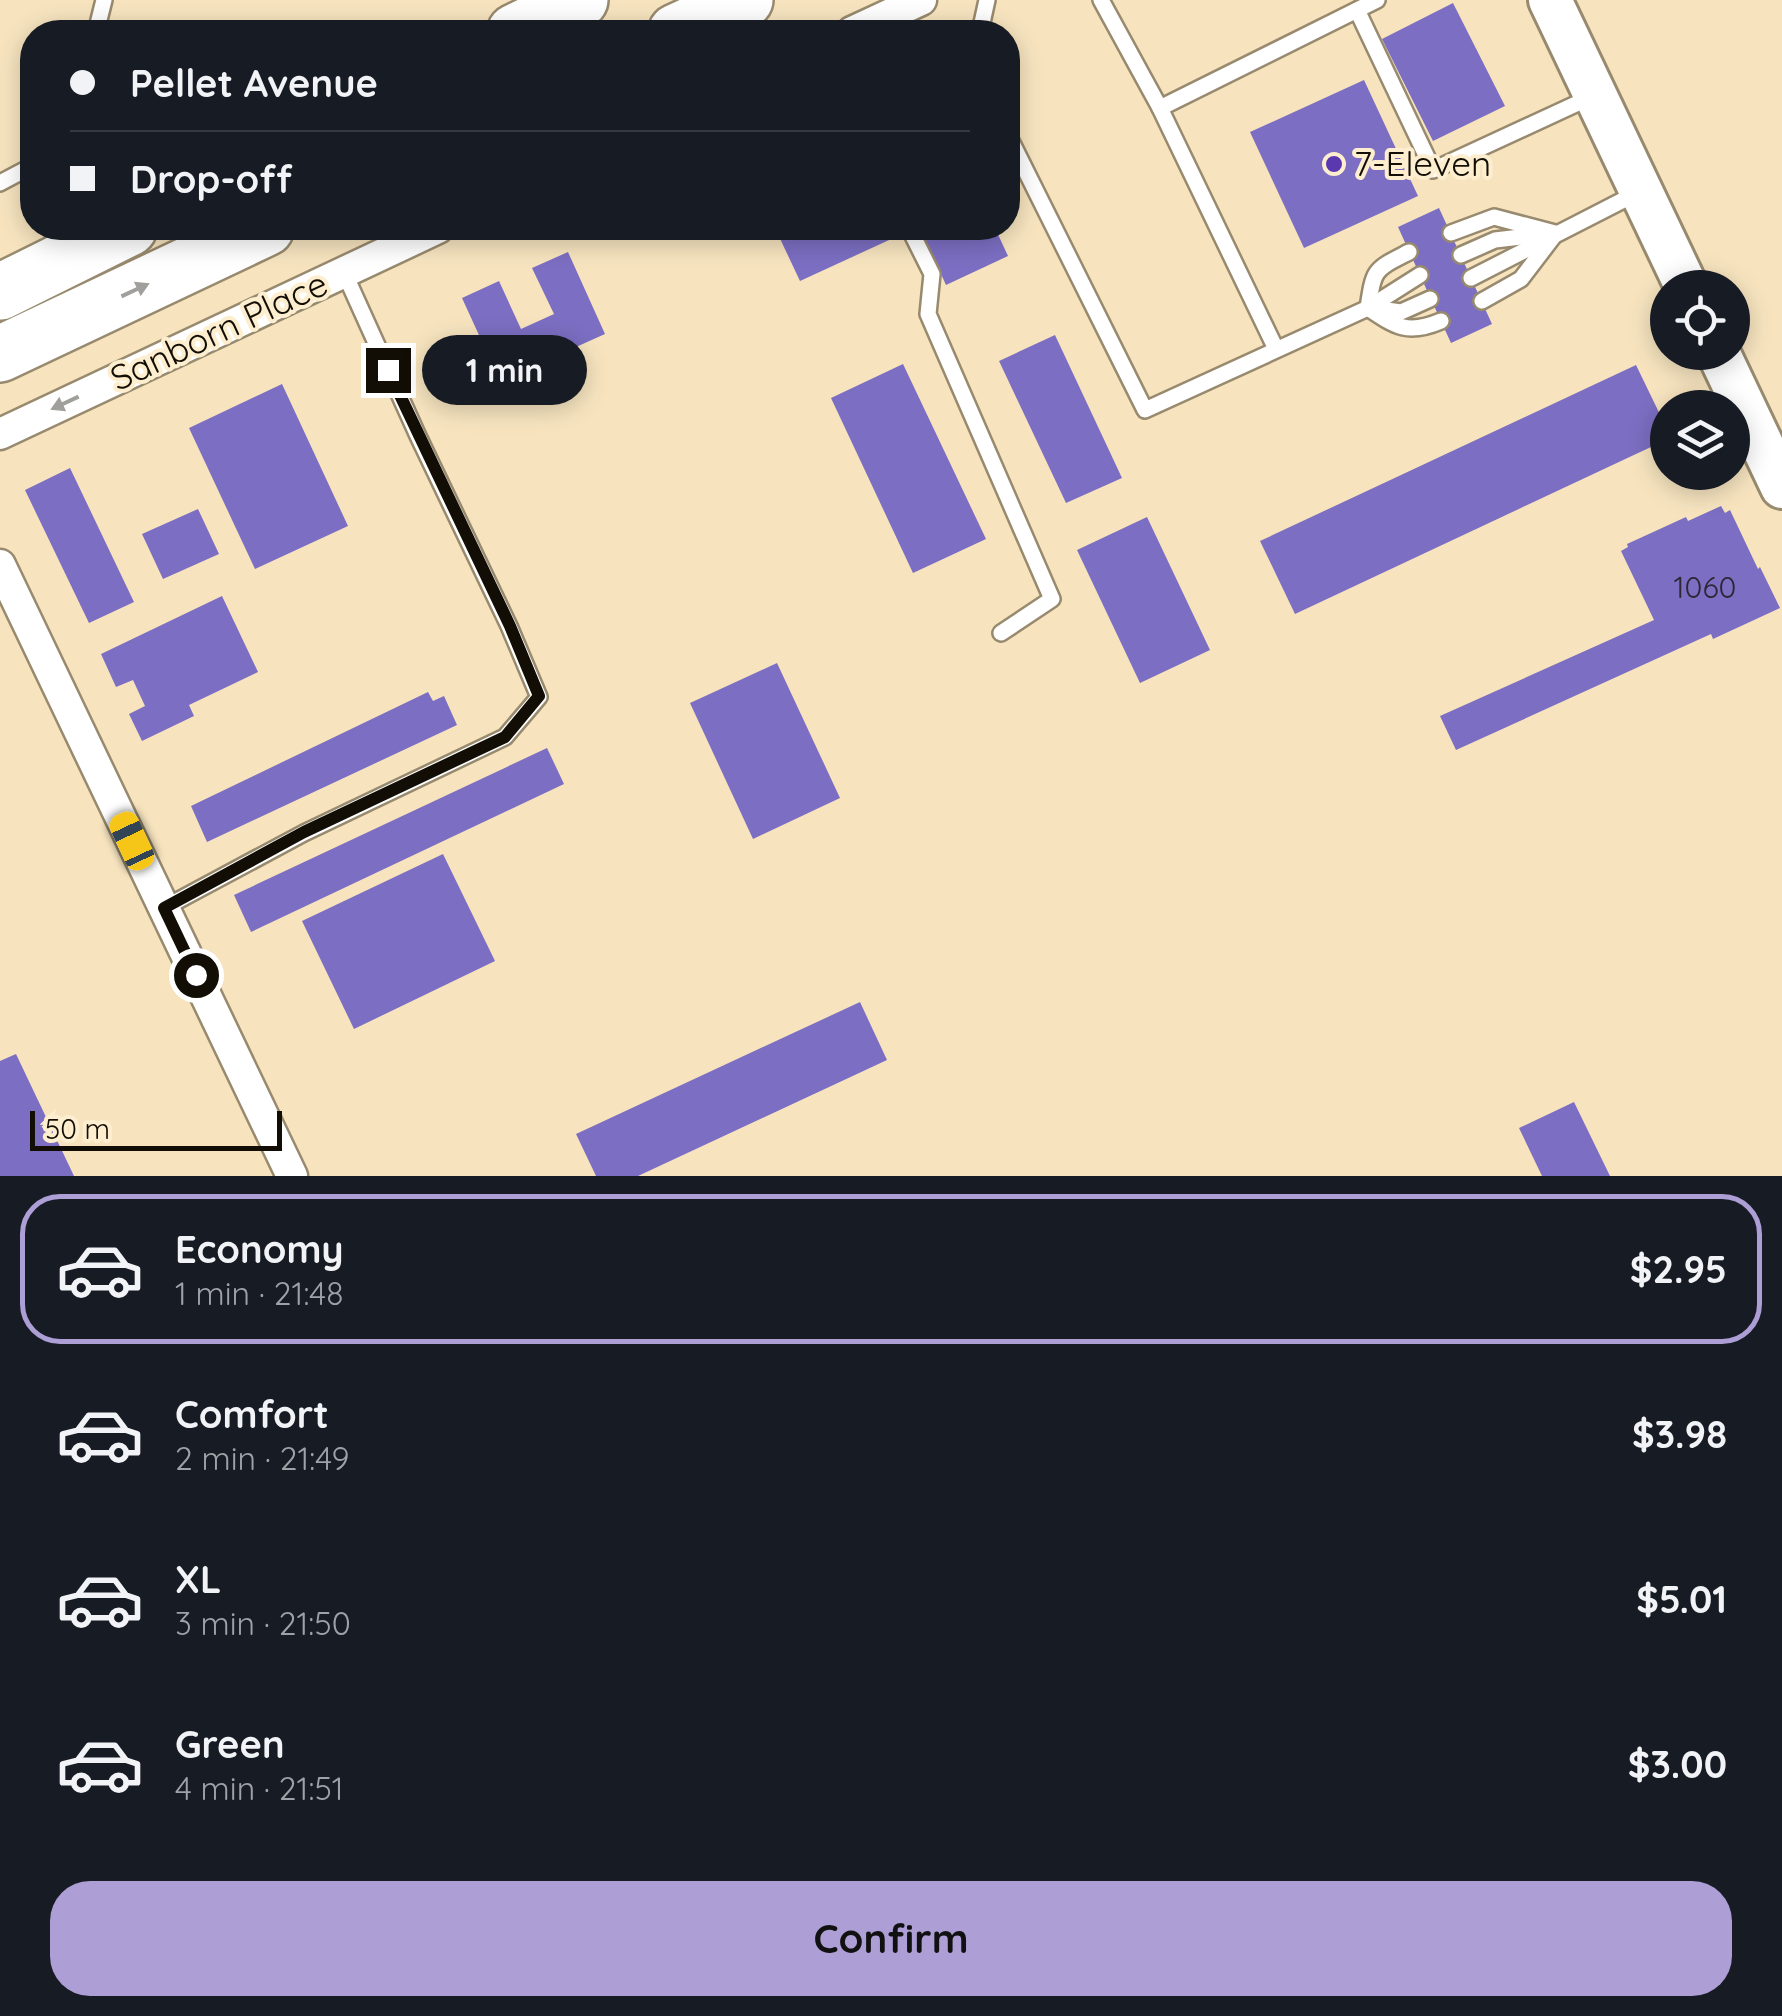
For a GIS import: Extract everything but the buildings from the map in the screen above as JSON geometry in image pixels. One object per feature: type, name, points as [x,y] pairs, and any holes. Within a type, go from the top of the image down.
[{"type":"highway","points":[[540,20],[580,0]]},
{"type":"highway","points":[[702,20],[745,0]]},
{"type":"highway","points":[[0,292],[105,240]]},
{"type":"highway","points":[[0,354],[241,240]]},
{"type":"street","points":[[878,20],[921,0]]},
{"type":"street","points":[[1550,0],[1678,270]]},
{"type":"street","name":"Sanborn Place","points":[[0,434],[412,240]]},
{"type":"street","points":[[1727,370],[1782,487]]},
{"type":"street","points":[[0,564],[292,1176]]},
{"type":"lane","points":[[1101,0],[1160,108],[1276,349]]},
{"type":"lane","points":[[1160,108],[1377,0]]},
{"type":"lane","points":[[1357,10],[1433,170],[1595,95]]},
{"type":"lane","points":[[1020,160],[1145,410],[1368,308],[1420,275]]},
{"type":"lane","points":[[1472,278],[1641,191]]},
{"type":"lane","points":[[1451,234],[1494,218],[1555,234]]},
{"type":"lane","points":[[1461,255],[1494,240],[1555,234]]},
{"type":"lane","points":[[1482,301],[1521,279],[1555,234]]},
{"type":"lane","points":[[915,240],[932,274],[928,314],[1052,599],[1001,633]]},
{"type":"lane","points":[[1368,308],[1373,277],[1380,267],[1409,252]]},
{"type":"lane","points":[[164,908],[304,832],[505,737],[539,696],[344,272]]},
{"type":"lane","points":[[1368,308],[1400,312],[1430,299]]},
{"type":"lane","points":[[1368,308],[1402,328],[1423,328],[1441,321]]},
{"type":"shaded area","points":[[0,0],[1782,0],[1782,1176],[0,1176]]},
{"type":"place","name":"7-Eleven","points":[[1334,164]]},
{"type":"route","points":[[196,975],[164,908],[304,832],[505,737],[539,696],[510,626],[388,370]]}]
